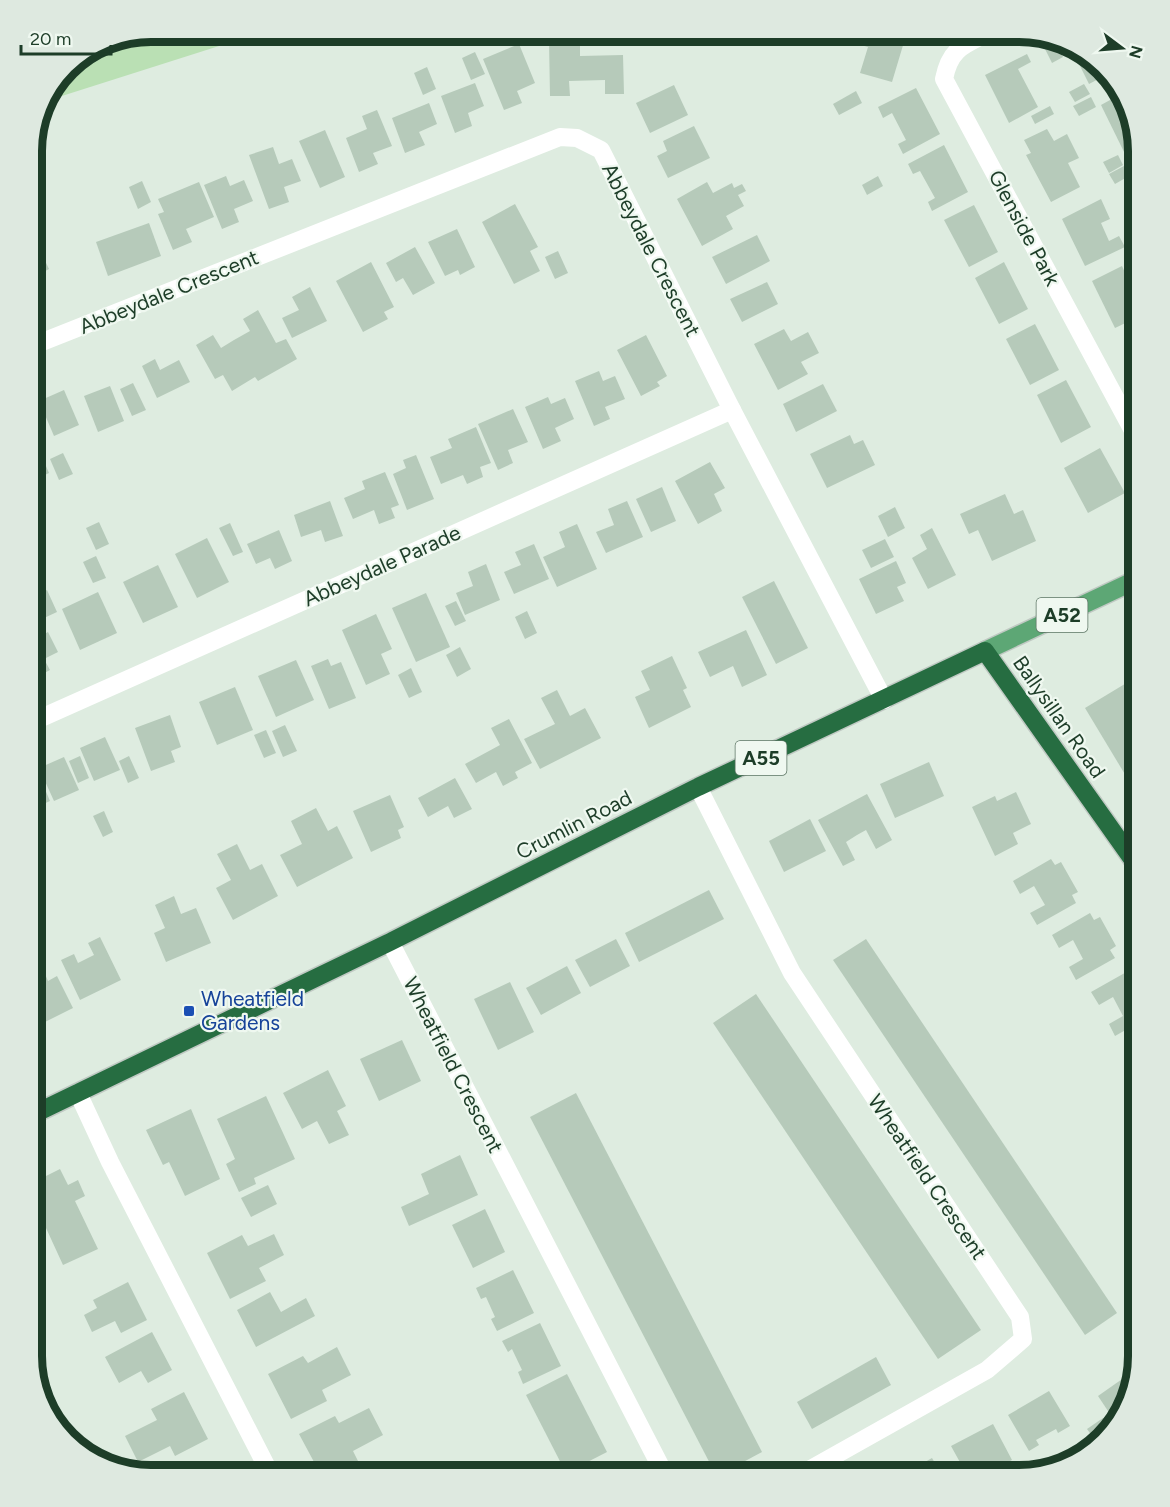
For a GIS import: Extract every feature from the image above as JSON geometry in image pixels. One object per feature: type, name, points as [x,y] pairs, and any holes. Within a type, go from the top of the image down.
[{"type":"highway","name":"Crumlin Road","points":[[42,1110],[390,942],[698,788],[985,651]]},
{"type":"highway","name":"Ballysillan Road","points":[[985,651],[1128,853]]},
{"type":"main road","name":"Crumlin Road","points":[[985,651],[1128,584]]},
{"type":"street","name":"Glenside Park","points":[[971,42],[957,49],[947,61],[944,79],[1128,421]]},
{"type":"street","name":"Abbeydale Crescent","points":[[42,342],[560,138],[577,138],[601,150],[732,410],[885,700]]},
{"type":"street","name":"Abbeydale Parade","points":[[42,718],[732,410]]},
{"type":"street","name":"Wheatfield Crescent","points":[[698,788],[792,973],[1020,1317],[1023,1340],[987,1370],[819,1465]]},
{"type":"street","name":"Wheatfield Crescent","points":[[390,942],[659,1465]]},
{"type":"street","points":[[78,1093],[110,1162],[265,1465]]},
{"type":"green space","points":[[151,42],[232,42],[56,98],[64,84],[84,64],[103,53],[122,46]]},
{"type":"building","points":[[549,42],[580,42],[580,56],[623,55],[624,94],[605,94],[605,80],[569,81],[570,96],[550,96]]},
{"type":"building","points":[[850,42],[904,42],[892,82],[860,73],[868,47]]},
{"type":"building","points":[[519,44],[535,83],[517,91],[522,103],[504,110],[483,59]]},
{"type":"building","points":[[1043,45],[1059,49],[1063,57],[1052,63]]},
{"type":"building","points":[[475,52],[485,74],[471,80],[462,58]]},
{"type":"building","points":[[1027,54],[1031,62],[1018,69],[1038,107],[1009,123],[985,75]]},
{"type":"building","points":[[1076,58],[1092,70],[1092,78],[1100,78],[1089,84]]},
{"type":"building","points":[[427,67],[436,89],[423,95],[414,73]]},
{"type":"building","points":[[475,83],[484,106],[468,113],[472,126],[455,133],[441,96]]},
{"type":"building","points":[[1084,84],[1090,94],[1075,102],[1069,92]]},
{"type":"building","points":[[674,85],[688,115],[650,133],[636,103]]},
{"type":"building","points":[[916,88],[940,134],[903,154],[898,144],[906,140],[892,113],[883,118],[878,107]]},
{"type":"building","points":[[856,91],[862,103],[839,115],[833,104]]},
{"type":"building","points":[[1091,97],[1096,107],[1079,116],[1073,106]]},
{"type":"building","points":[[1114,98],[1124,122],[1128,150],[1124,152],[1101,105]]},
{"type":"building","points":[[429,103],[437,124],[419,132],[425,145],[405,153],[392,118]]},
{"type":"building","points":[[1050,106],[1054,114],[1035,124],[1031,116]]},
{"type":"building","points":[[377,110],[392,146],[373,153],[378,164],[359,172],[346,138],[367,129],[362,116]]},
{"type":"building","points":[[694,126],[710,158],[668,178],[657,156],[667,151],[663,141]]},
{"type":"building","points":[[1047,129],[1054,141],[1067,134],[1079,158],[1068,163],[1080,187],[1051,202],[1026,155],[1031,153],[1024,140]]},
{"type":"building","points":[[325,130],[345,177],[320,188],[299,141]]},
{"type":"building","points":[[944,145],[968,192],[932,211],[928,202],[935,198],[920,171],[913,174],[908,164]]},
{"type":"building","points":[[273,147],[279,164],[292,159],[301,181],[284,187],[289,202],[269,209],[249,155]]},
{"type":"building","points":[[1118,155],[1123,165],[1109,173],[1103,162]]},
{"type":"building","points":[[1124,166],[1128,177],[1115,184],[1109,174]]},
{"type":"building","points":[[226,176],[230,186],[244,180],[253,201],[234,209],[239,222],[222,229],[204,185]]},
{"type":"building","points":[[878,176],[883,186],[867,195],[862,185]]},
{"type":"building","points":[[142,181],[151,202],[138,209],[129,187]]},
{"type":"building","points":[[199,182],[214,217],[186,229],[192,242],[173,250],[158,214],[164,212],[158,199]]},
{"type":"building","points":[[707,182],[713,193],[732,183],[734,188],[742,184],[746,191],[738,195],[744,206],[726,216],[733,229],[702,246],[677,199]]},
{"type":"building","points":[[1101,199],[1110,219],[1101,223],[1109,241],[1119,236],[1125,247],[1085,266],[1062,219]]},
{"type":"building","points":[[515,204],[538,247],[530,251],[540,271],[514,284],[482,222]]},
{"type":"building","points":[[974,205],[998,252],[969,267],[944,220]]},
{"type":"building","points":[[149,223],[161,256],[108,276],[96,242]]},
{"type":"building","points":[[457,229],[475,267],[460,275],[458,270],[445,276],[428,242]]},
{"type":"building","points":[[757,235],[770,261],[726,284],[712,257]]},
{"type":"building","points":[[415,247],[435,283],[413,295],[403,278],[396,282],[386,263]]},
{"type":"building","points":[[558,251],[568,273],[555,279],[545,257]]},
{"type":"building","points":[[42,255],[49,269],[42,273]]},
{"type":"building","points":[[371,262],[394,307],[384,312],[388,319],[363,332],[336,281]]},
{"type":"building","points":[[1004,262],[1028,309],[999,324],[975,278]]},
{"type":"building","points":[[1122,266],[1128,279],[1128,322],[1115,328],[1092,281]]},
{"type":"building","points":[[767,282],[778,304],[742,322],[730,299]]},
{"type":"building","points":[[310,287],[327,321],[292,338],[282,318],[299,310],[292,297]]},
{"type":"building","points":[[258,310],[276,343],[286,339],[297,359],[258,381],[255,377],[232,391],[223,375],[215,379],[196,345],[213,335],[221,348],[250,331],[243,319]]},
{"type":"building","points":[[1035,324],[1059,370],[1030,385],[1006,339]]},
{"type":"building","points":[[784,329],[791,341],[808,332],[819,353],[801,362],[808,374],[778,390],[754,344]]},
{"type":"building","points":[[646,335],[667,376],[657,382],[660,386],[641,396],[617,350]]},
{"type":"building","points":[[155,359],[160,370],[179,360],[190,382],[157,398],[142,366]]},
{"type":"building","points":[[599,371],[603,381],[615,376],[625,399],[605,407],[610,419],[594,426],[575,381]]},
{"type":"building","points":[[1066,380],[1091,427],[1061,443],[1037,395]]},
{"type":"building","points":[[133,383],[146,410],[132,416],[120,389]]},
{"type":"building","points":[[823,384],[837,411],[796,432],[783,404]]},
{"type":"building","points":[[110,386],[124,421],[98,432],[84,396]]},
{"type":"building","points":[[64,390],[79,425],[54,436],[42,408],[42,400]]},
{"type":"building","points":[[548,397],[551,404],[565,398],[574,419],[555,428],[561,441],[543,449],[525,407]]},
{"type":"building","points":[[513,409],[528,442],[508,450],[513,463],[498,470],[478,424]]},
{"type":"building","points":[[476,427],[491,463],[480,467],[483,477],[467,484],[463,475],[441,484],[430,457],[452,448],[448,439]]},
{"type":"building","points":[[850,435],[854,444],[863,440],[875,465],[827,488],[810,454]]},
{"type":"building","points":[[1100,448],[1125,493],[1088,513],[1064,468]]},
{"type":"building","points":[[63,453],[73,474],[59,480],[50,459]]},
{"type":"building","points":[[416,455],[434,499],[407,510],[393,474],[406,468],[403,460]]},
{"type":"building","points":[[42,457],[49,473],[42,476]]},
{"type":"building","points":[[710,462],[725,488],[714,494],[722,511],[698,524],[675,481]]},
{"type":"building","points":[[385,472],[399,505],[391,508],[395,518],[379,524],[374,510],[353,519],[344,498],[365,489],[362,481]]},
{"type":"building","points":[[662,487],[676,521],[651,532],[636,499]]},
{"type":"building","points":[[1005,494],[1014,514],[1023,510],[1036,541],[992,561],[978,530],[969,534],[960,514]]},
{"type":"building","points":[[330,501],[343,536],[325,542],[321,530],[301,537],[294,515]]},
{"type":"building","points":[[627,501],[643,537],[606,553],[596,532],[614,525],[608,509]]},
{"type":"building","points":[[895,507],[905,528],[888,537],[878,516]]},
{"type":"building","points":[[99,522],[109,544],[96,550],[86,528]]},
{"type":"building","points":[[230,523],[243,552],[233,556],[219,528]]},
{"type":"building","points":[[577,524],[597,569],[557,587],[543,557],[565,547],[559,532]]},
{"type":"building","points":[[932,528],[956,575],[928,589],[912,558],[927,549],[920,535]]},
{"type":"building","points":[[279,530],[292,561],[275,569],[270,558],[256,564],[247,544]]},
{"type":"building","points":[[207,538],[229,582],[197,598],[175,554]]},
{"type":"building","points":[[885,539],[894,557],[871,568],[862,550]]},
{"type":"building","points":[[534,544],[549,579],[514,594],[504,572],[521,565],[515,552]]},
{"type":"building","points":[[96,556],[106,578],[93,583],[83,562]]},
{"type":"building","points":[[896,561],[906,583],[897,587],[904,601],[876,614],[859,579]]},
{"type":"building","points":[[486,564],[500,600],[465,615],[456,593],[473,586],[468,572]]},
{"type":"building","points":[[158,565],[178,607],[143,623],[123,582]]},
{"type":"building","points":[[774,581],[808,648],[776,664],[742,597]]},
{"type":"building","points":[[47,590],[57,612],[44,618],[42,614],[42,592]]},
{"type":"building","points":[[98,592],[117,633],[80,650],[62,609]]},
{"type":"building","points":[[426,593],[450,647],[416,662],[392,608]]},
{"type":"building","points":[[456,601],[466,621],[455,626],[445,606]]},
{"type":"building","points":[[527,611],[537,633],[525,639],[515,617]]},
{"type":"building","points":[[376,614],[392,649],[381,654],[390,674],[366,685],[342,630]]},
{"type":"building","points":[[746,630],[767,675],[742,687],[733,666],[710,677],[698,652]]},
{"type":"building","points":[[48,632],[58,652],[44,659],[50,670],[42,674],[42,635]]},
{"type":"building","points":[[460,647],[471,669],[457,677],[446,655]]},
{"type":"building","points":[[672,656],[687,688],[683,690],[691,707],[649,728],[635,697],[650,690],[641,671]]},
{"type":"building","points":[[328,659],[331,666],[341,662],[356,698],[329,709],[311,666]]},
{"type":"building","points":[[296,660],[314,700],[276,717],[258,676]]},
{"type":"building","points":[[411,668],[422,692],[409,698],[398,675]]},
{"type":"building","points":[[1128,682],[1128,779],[1085,708]]},
{"type":"building","points":[[235,687],[253,730],[217,745],[199,702]]},
{"type":"building","points":[[557,690],[570,716],[585,708],[601,738],[540,769],[524,739],[555,724],[541,698]]},
{"type":"building","points":[[170,715],[181,747],[171,751],[175,762],[151,771],[135,728]]},
{"type":"building","points":[[509,719],[532,763],[515,772],[518,778],[503,786],[496,772],[476,783],[465,764],[500,745],[491,728]]},
{"type":"building","points":[[285,725],[297,751],[283,757],[272,731]]},
{"type":"building","points":[[266,730],[276,753],[264,758],[254,735]]},
{"type":"building","points":[[105,737],[120,770],[94,781],[80,748]]},
{"type":"building","points":[[80,756],[89,778],[78,783],[69,761]]},
{"type":"building","points":[[129,756],[139,778],[128,783],[119,761]]},
{"type":"building","points":[[64,757],[79,790],[54,801],[42,775],[42,767]]},
{"type":"building","points":[[929,762],[944,796],[895,818],[880,784]]},
{"type":"building","points":[[455,778],[472,809],[454,818],[448,806],[428,817],[418,798]]},
{"type":"building","points":[[42,782],[50,801],[42,805]]},
{"type":"building","points":[[1016,792],[1031,824],[1013,833],[1018,844],[995,856],[972,807],[995,796],[997,801]]},
{"type":"building","points":[[867,794],[892,840],[876,849],[866,830],[846,842],[855,860],[843,866],[818,820]]},
{"type":"building","points":[[390,795],[404,827],[398,830],[401,838],[371,852],[353,811]]},
{"type":"building","points":[[316,808],[328,831],[337,826],[353,858],[297,887],[280,855],[302,844],[291,821]]},
{"type":"building","points":[[104,811],[113,832],[103,837],[93,816]]},
{"type":"building","points":[[810,819],[826,851],[784,872],[769,841]]},
{"type":"building","points":[[237,844],[250,870],[262,864],[278,896],[233,920],[216,888],[231,880],[217,854]]},
{"type":"building","points":[[1051,859],[1055,865],[1061,862],[1078,892],[1072,895],[1076,903],[1037,925],[1030,913],[1045,905],[1034,886],[1020,894],[1013,881]]},
{"type":"building","points":[[709,890],[724,919],[639,962],[625,933]]},
{"type":"building","points":[[174,896],[181,914],[196,908],[211,943],[166,962],[154,933],[165,928],[155,905]]},
{"type":"building","points":[[1090,913],[1094,920],[1100,917],[1116,946],[1110,950],[1115,958],[1076,980],[1069,967],[1083,959],[1073,940],[1059,948],[1052,935]]},
{"type":"building","points":[[100,937],[121,980],[80,1000],[61,960],[74,954],[78,963],[94,955],[88,943]]},
{"type":"building","points":[[616,939],[630,966],[590,987],[575,960]]},
{"type":"building","points":[[866,939],[1117,1313],[1085,1335],[833,960]]},
{"type":"building","points":[[567,966],[581,993],[541,1015],[526,988]]},
{"type":"building","points":[[42,967],[48,981],[57,976],[73,1008],[42,1024]]},
{"type":"building","points":[[1128,971],[1128,1029],[1115,1036],[1109,1024],[1123,1016],[1113,997],[1099,1005],[1091,992]]},
{"type":"building","points":[[510,982],[534,1032],[498,1050],[474,999]]},
{"type":"building","points":[[756,994],[981,1330],[938,1359],[713,1023]]},
{"type":"building","points":[[402,1040],[421,1081],[379,1101],[360,1059]]},
{"type":"building","points":[[328,1070],[346,1106],[337,1111],[349,1135],[329,1144],[317,1121],[302,1129],[283,1093]]},
{"type":"building","points":[[576,1093],[762,1452],[738,1465],[711,1465],[530,1117]]},
{"type":"building","points":[[266,1096],[295,1159],[254,1178],[256,1184],[239,1192],[226,1164],[235,1159],[217,1119]]},
{"type":"building","points":[[191,1109],[220,1179],[185,1196],[169,1162],[163,1165],[146,1130]]},
{"type":"building","points":[[460,1155],[478,1195],[409,1226],[401,1207],[429,1194],[421,1174]]},
{"type":"building","points":[[60,1169],[68,1185],[78,1180],[85,1196],[75,1201],[98,1249],[63,1265],[46,1228],[42,1230],[42,1178]]},
{"type":"building","points":[[268,1185],[277,1204],[251,1217],[241,1198]]},
{"type":"building","points":[[485,1209],[505,1252],[473,1268],[452,1225]]},
{"type":"building","points":[[274,1234],[284,1255],[259,1268],[266,1281],[230,1299],[207,1253],[242,1235],[248,1246]]},
{"type":"building","points":[[513,1270],[534,1313],[497,1331],[491,1319],[495,1317],[486,1297],[481,1299],[476,1288]]},
{"type":"building","points":[[128,1282],[147,1320],[121,1333],[115,1321],[92,1332],[84,1315],[97,1308],[93,1300]]},
{"type":"building","points":[[270,1292],[281,1312],[306,1298],[315,1316],[256,1347],[237,1310]]},
{"type":"building","points":[[540,1323],[561,1366],[523,1384],[518,1372],[522,1370],[512,1349],[508,1352],[502,1341]]},
{"type":"building","points":[[152,1332],[172,1370],[148,1383],[141,1371],[119,1383],[105,1357]]},
{"type":"building","points":[[337,1347],[351,1375],[322,1390],[327,1401],[291,1419],[268,1374],[303,1356],[308,1363]]},
{"type":"building","points":[[876,1357],[891,1385],[812,1429],[797,1402]]},
{"type":"building","points":[[567,1374],[607,1452],[582,1465],[562,1465],[526,1395]]},
{"type":"building","points":[[1126,1376],[1111,1415],[1098,1396]]},
{"type":"building","points":[[1049,1391],[1070,1426],[1058,1433],[1056,1429],[1036,1440],[1039,1445],[1029,1451],[1008,1415]]},
{"type":"building","points":[[184,1392],[208,1439],[175,1456],[170,1446],[138,1462],[125,1436],[157,1420],[151,1409]]},
{"type":"building","points":[[369,1408],[383,1435],[353,1451],[358,1461],[350,1465],[316,1465],[299,1434],[335,1416],[339,1423]]},
{"type":"building","points":[[1103,1418],[1106,1422],[1092,1437],[1087,1429]]},
{"type":"building","points":[[993,1424],[1012,1460],[1002,1465],[998,1462],[993,1465],[961,1465],[951,1446]]},
{"type":"building","points":[[932,1458],[936,1465],[920,1465]]},
{"type":"place","name":"Wheatfield Gardens","points":[[189,1011]]}]
